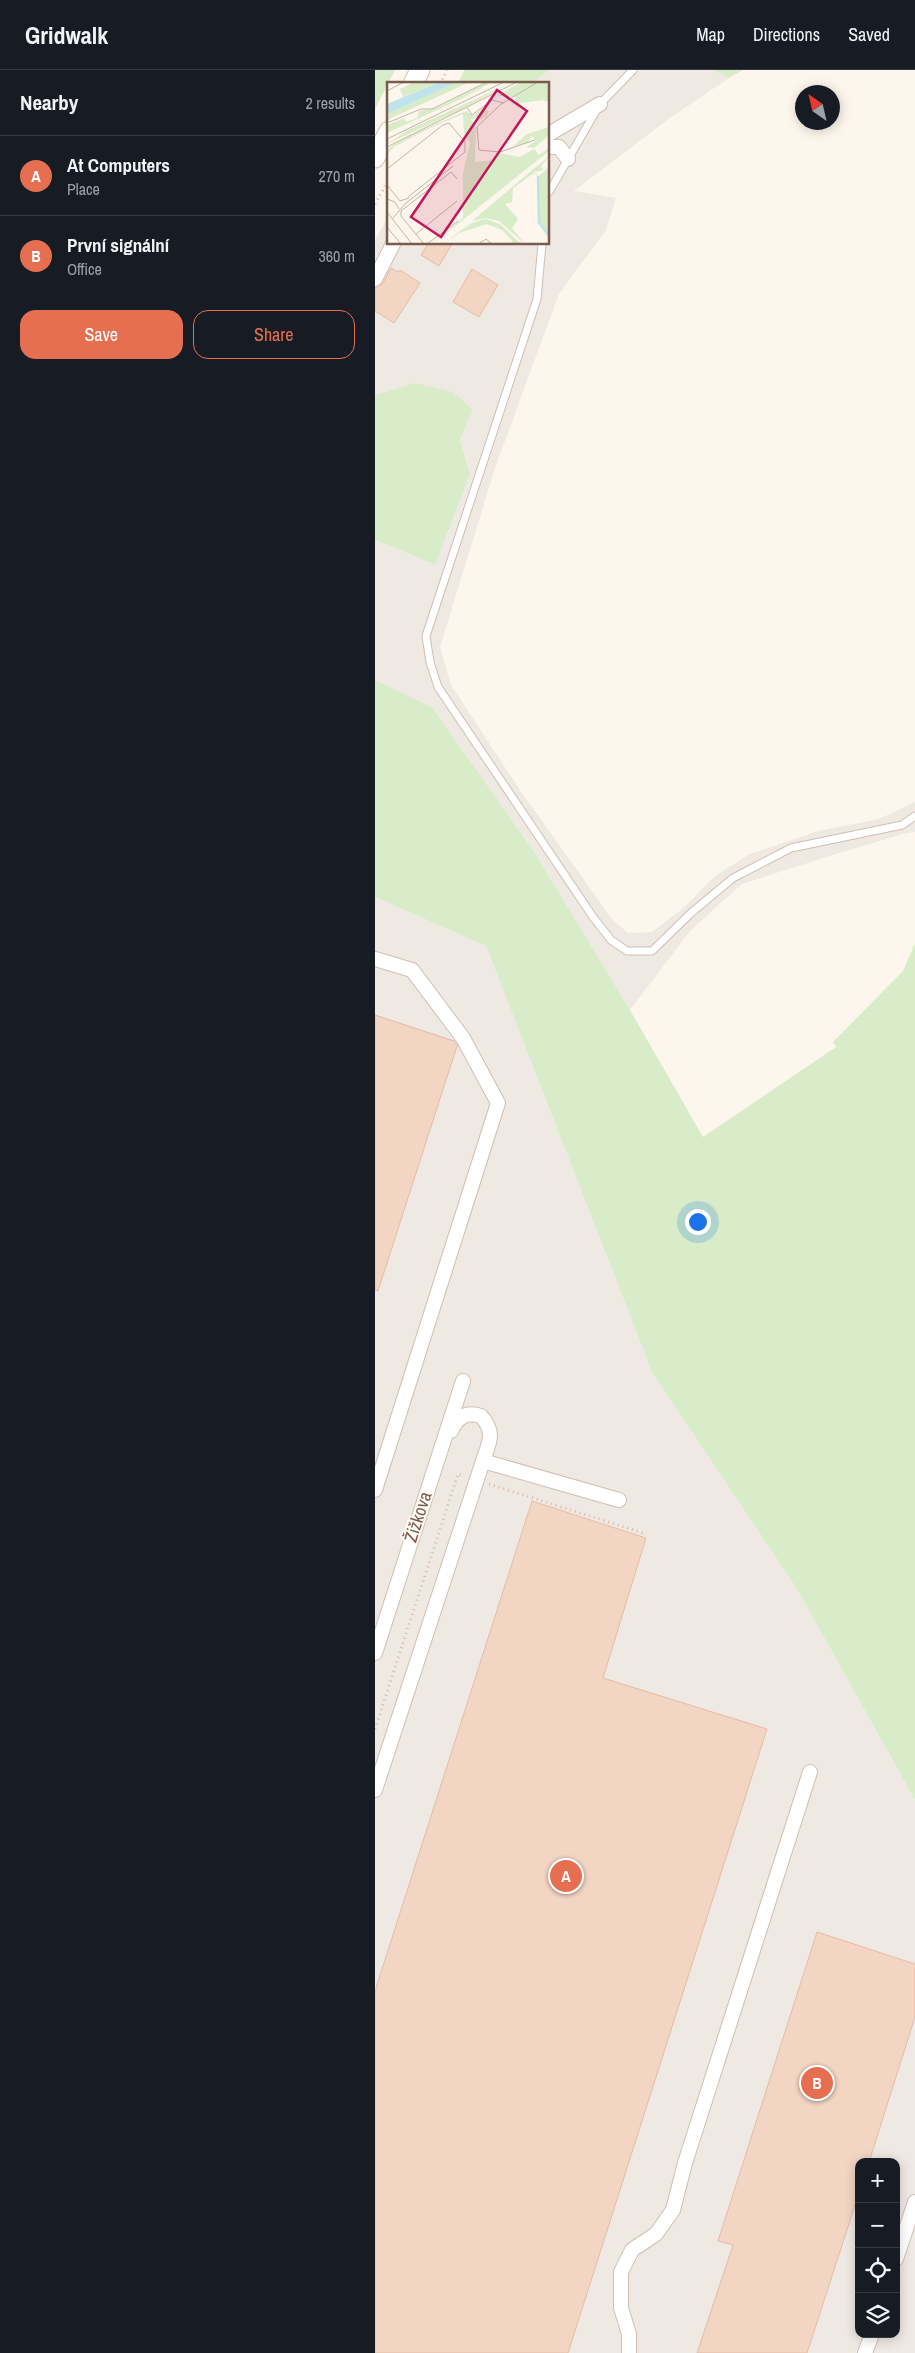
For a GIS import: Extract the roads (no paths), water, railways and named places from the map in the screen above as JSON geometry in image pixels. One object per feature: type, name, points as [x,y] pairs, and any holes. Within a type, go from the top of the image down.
[{"type":"main road","points":[[414,82],[420,70]]},
{"type":"main road","points":[[375,158],[387,135]]},
{"type":"street","points":[[550,133],[600,104]]},
{"type":"street","points":[[550,147],[559,147],[568,159]]},
{"type":"street","points":[[375,279],[392,245]]},
{"type":"street","points":[[375,959],[411,970],[463,1038],[498,1103],[375,1490]]},
{"type":"street","name":"Žižkova","points":[[375,1654],[463,1381]]},
{"type":"street","points":[[375,1790],[477,1480],[490,1430],[484,1420],[476,1414],[465,1415],[459,1418],[439,1451]]},
{"type":"street","points":[[483,1461],[619,1500]]},
{"type":"street","points":[[629,2353],[629,2334],[621,2308],[621,2272],[632,2250],[656,2234],[673,2210],[688,2154],[810,1772]]},
{"type":"street","points":[[900,2248],[915,2202]]},
{"type":"street","points":[[865,2353],[871,2338]]},
{"type":"lane","points":[[550,190],[600,104],[633,70]]},
{"type":"lane","points":[[542,245],[537,299],[426,636],[430,662],[438,687],[593,917],[611,940],[627,951],[652,951],[691,913],[733,878],[791,848],[902,825],[915,816]]},
{"type":"place","name":"At Computers","points":[[566,1876]]},
{"type":"place","name":"První signální","points":[[817,2083]]}]
